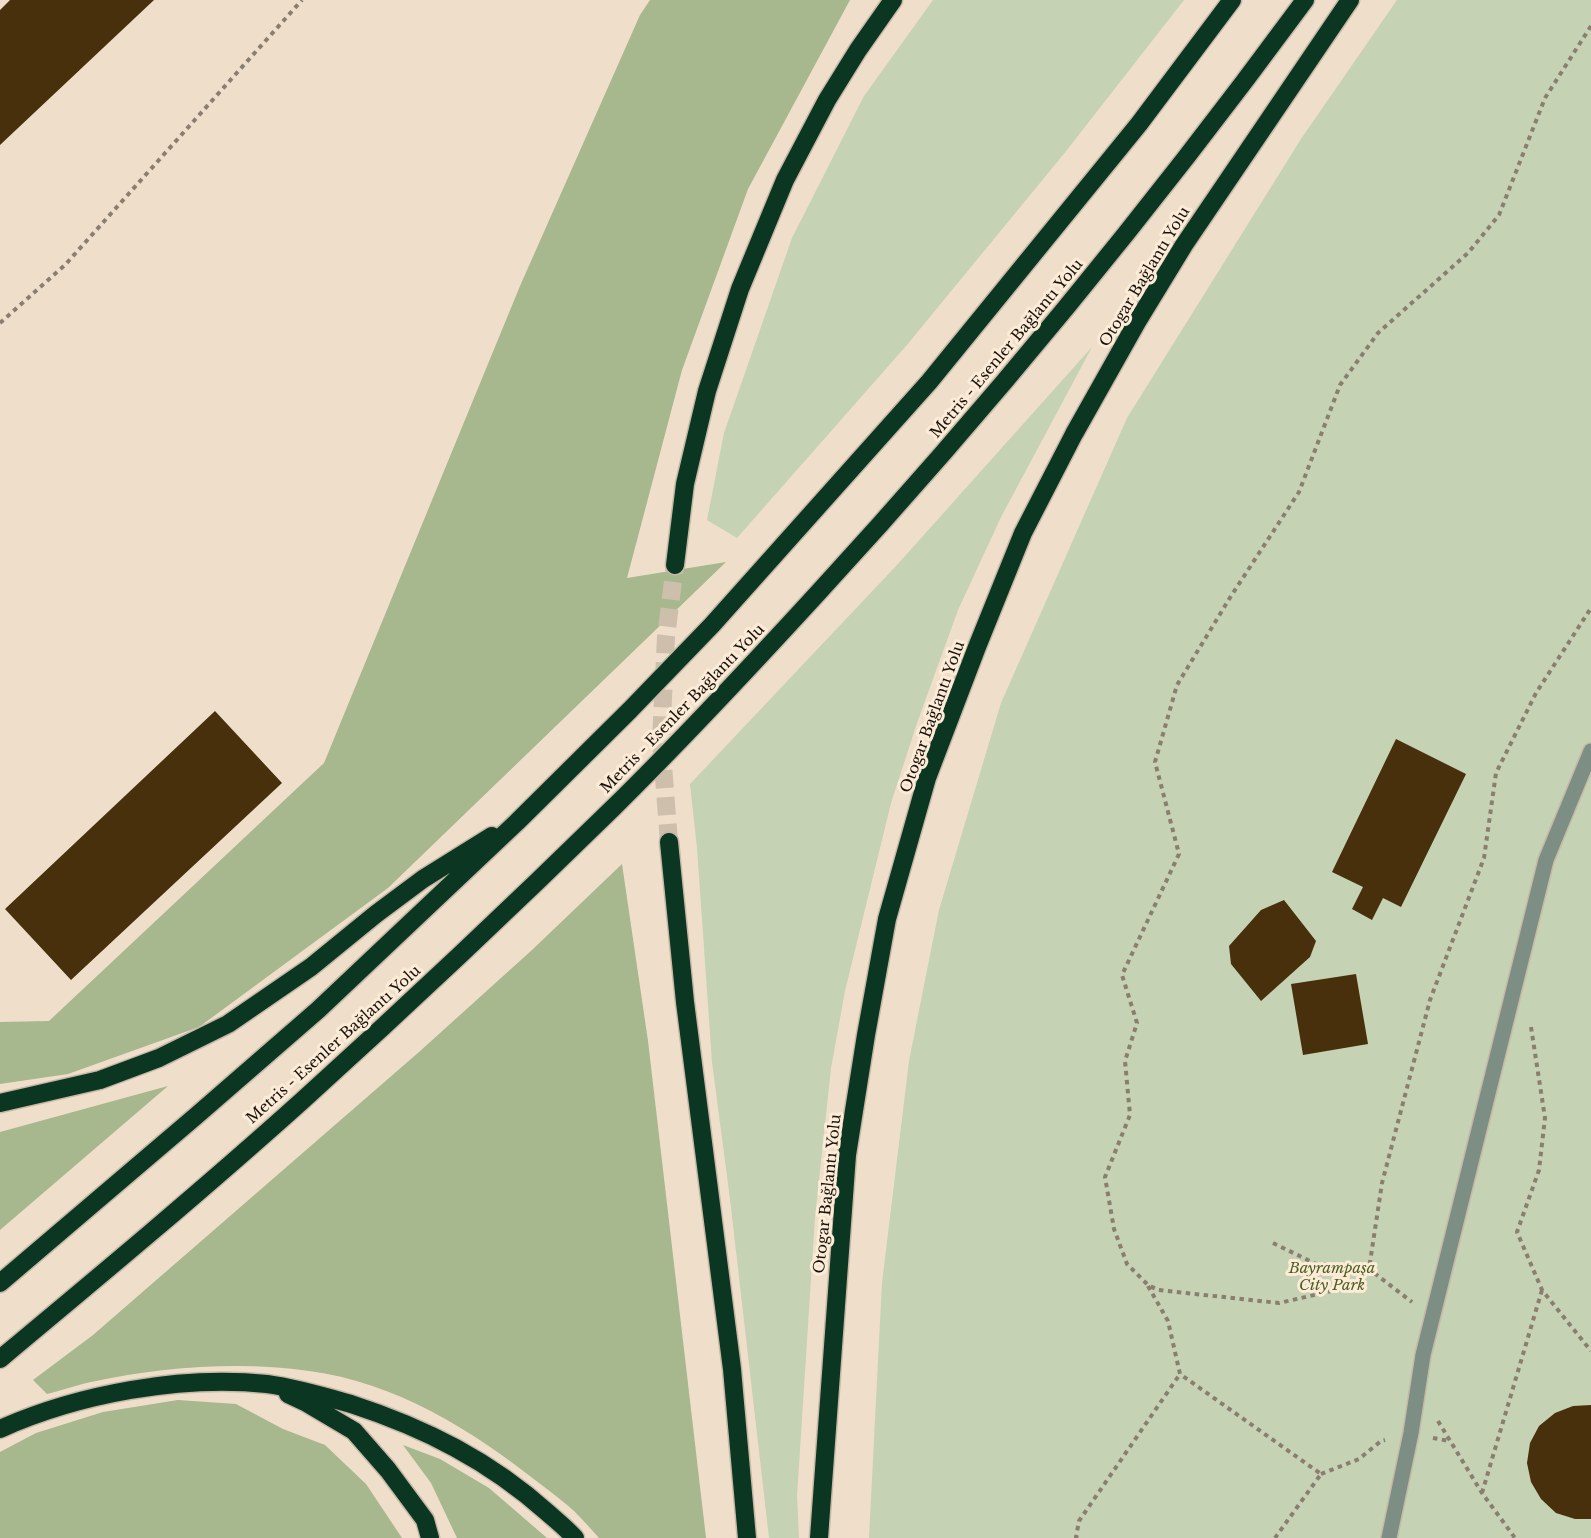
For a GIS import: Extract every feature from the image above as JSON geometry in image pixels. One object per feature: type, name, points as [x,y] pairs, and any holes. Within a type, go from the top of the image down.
[{"type":"highway","points":[[675,565],[685,484],[708,391],[740,289],[785,180],[827,100],[893,0]]},
{"type":"highway","points":[[0,1283],[318,1010],[517,822],[712,626],[929,382],[1139,124],[1233,0]]},
{"type":"highway","name":"Metris - Esenler Bağlantı Yolu","points":[[0,1359],[147,1236],[303,1100],[616,805],[744,674],[882,522],[1040,340],[1156,196],[1305,0]]},
{"type":"highway","name":"Otogar Bağlantı Yolu","points":[[819,1538],[846,1155],[887,919],[927,778],[1023,533],[1074,435],[1137,322],[1184,245],[1350,0]]},
{"type":"highway","points":[[0,1102],[100,1080],[159,1058],[228,1024],[311,967],[423,879],[470,848],[517,822]]},
{"type":"highway","points":[[669,843],[685,1002],[732,1370],[747,1538]]},
{"type":"highway","points":[[0,1429],[47,1410],[102,1395],[152,1387],[200,1383],[267,1384],[314,1393],[388,1416],[438,1437],[478,1460],[529,1496],[575,1538]]},
{"type":"highway","points":[[267,1384],[305,1402],[354,1431],[388,1470],[425,1520],[430,1538]]},
{"type":"lane","points":[[1389,1538],[1411,1433],[1423,1355],[1546,860],[1591,751]]},
{"type":"path","points":[[0,323],[65,265],[302,0]]},
{"type":"path","points":[[1591,26],[1545,98],[1499,215],[1468,253],[1378,333],[1340,385],[1299,492],[1231,596],[1177,685],[1155,762],[1179,854],[1122,975],[1137,1023],[1125,1061],[1130,1115],[1106,1178],[1114,1229],[1126,1264],[1148,1285],[1158,1290],[1279,1303],[1354,1286],[1369,1269],[1382,1183],[1430,1000],[1485,858],[1496,773],[1536,693],[1591,608]]},
{"type":"path","points":[[1529,1018],[1545,1118],[1539,1170],[1517,1232],[1542,1290],[1591,1350]]},
{"type":"path","points":[[1273,1243],[1316,1264],[1369,1269],[1432,1317]]},
{"type":"path","points":[[1148,1285],[1168,1321],[1180,1374],[1321,1474],[1275,1538]]},
{"type":"path","points":[[1482,1493],[1542,1290]]},
{"type":"path","points":[[1078,1538],[1076,1537],[1079,1521],[1180,1374]]},
{"type":"path","points":[[1417,1387],[1482,1493],[1515,1538]]},
{"type":"green space","points":[[650,0],[850,0],[748,189],[682,370],[627,578],[726,562],[388,888],[199,1027],[68,1074],[0,1084],[0,1022],[49,1021],[324,763],[520,286],[640,15]]},
{"type":"green space","points":[[933,0],[1184,0],[1063,155],[906,346],[737,538],[707,520],[724,433],[792,238],[864,96]]},
{"type":"green space","name":"Bayrampaşa City Park","points":[[1397,0],[1591,0],[1591,1538],[869,1538],[882,1283],[909,1061],[939,910],[1001,703],[1127,418],[1301,139]]},
{"type":"green space","points":[[1092,347],[1001,517],[958,610],[891,803],[845,991],[831,1068],[815,1217],[797,1496],[799,1538],[769,1538],[712,1062],[697,848],[690,784],[897,565]]},
{"type":"green space","points":[[622,864],[648,1041],[706,1538],[599,1538],[574,1511],[557,1497],[513,1463],[459,1427],[402,1397],[341,1377],[257,1366],[202,1367],[121,1376],[47,1394],[33,1380],[93,1335],[419,1052],[532,950]]},
{"type":"green space","points":[[168,1086],[0,1230],[0,1132]]},
{"type":"green space","points":[[178,1400],[236,1404],[283,1429],[325,1445],[366,1484],[402,1538],[0,1538],[0,1452],[36,1433],[103,1412]]},
{"type":"green space","points":[[403,1445],[440,1459],[489,1488],[547,1538],[457,1538],[431,1483]]},
{"type":"building","points":[[10,0],[154,0],[0,145],[0,10]]},
{"type":"building","points":[[215,711],[282,783],[71,980],[5,909]]},
{"type":"building","points":[[1396,739],[1466,774],[1401,907],[1383,898],[1372,920],[1352,909],[1363,887],[1332,872]]},
{"type":"building","points":[[1284,900],[1316,941],[1310,957],[1261,1001],[1231,964],[1229,946],[1261,910]]},
{"type":"building","points":[[1356,974],[1368,1044],[1303,1055],[1291,984]]},
{"type":"building","points":[[1591,1405],[1591,1519],[1575,1519],[1556,1513],[1541,1499],[1531,1482],[1527,1463],[1530,1443],[1539,1426],[1555,1413],[1573,1406]]},
{"type":"tunnel","points":[[669,842],[661,740],[666,637],[675,565]]}]
